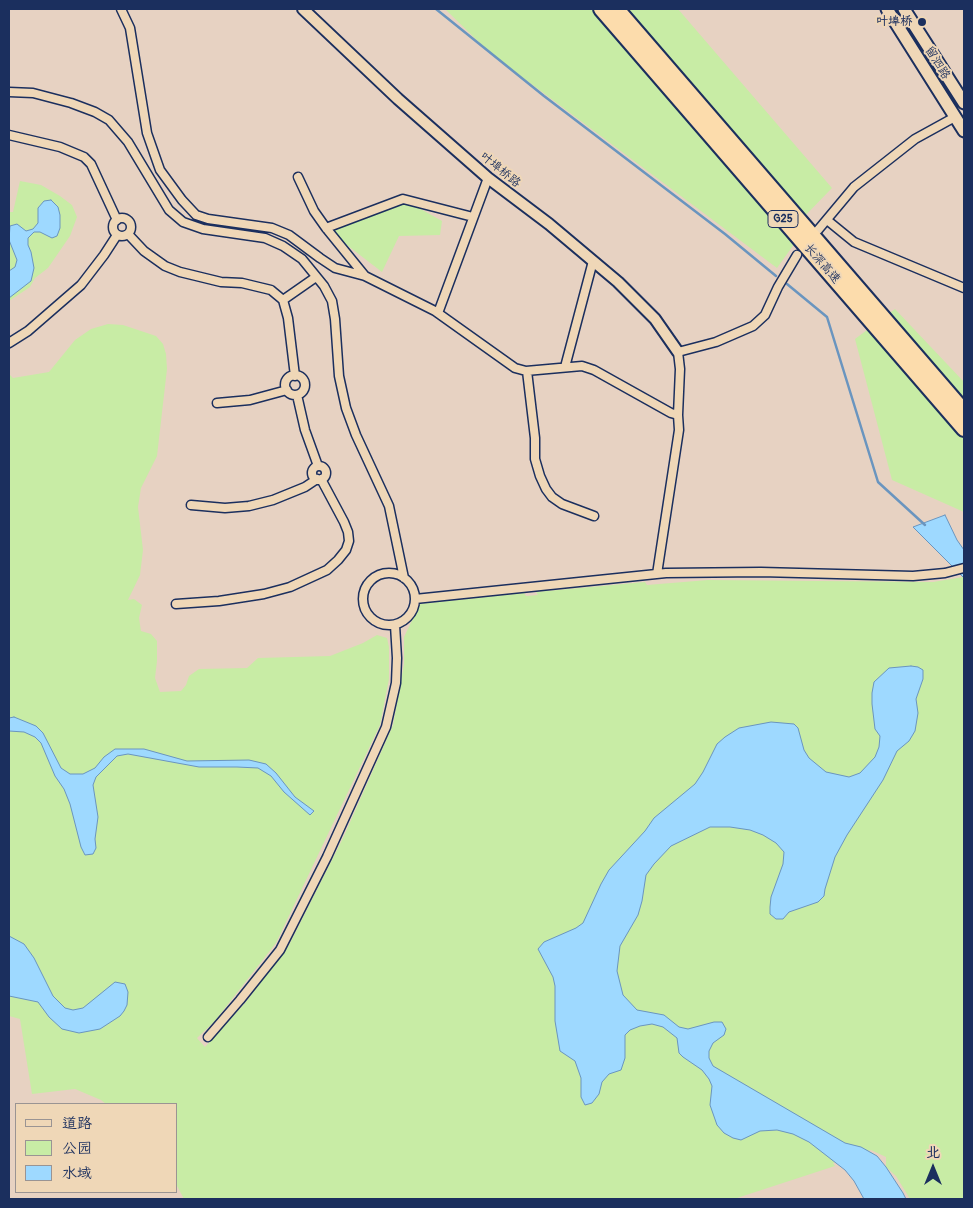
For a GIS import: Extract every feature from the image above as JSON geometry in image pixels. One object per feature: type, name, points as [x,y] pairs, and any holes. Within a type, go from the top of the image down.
[{"type":"highway","name":"长深高速","points":[[601,9],[964,429]]},
{"type":"highway","name":"长深高速","points":[[617,9],[964,411]]},
{"type":"main road","name":"留泗路","points":[[887,9],[964,131]]},
{"type":"main road","name":"留泗路","points":[[904,9],[964,103]]},
{"type":"street","points":[[121,9],[130,28],[147,132],[160,170],[182,200],[196,215],[208,219],[272,228],[289,235],[335,268],[365,276],[412,298],[438,313],[515,368],[527,371],[582,366],[594,370],[678,415]]},
{"type":"street","name":"叶埠桥路","points":[[303,9],[398,99],[488,178],[549,224],[618,282],[655,319],[678,352]]},
{"type":"street","points":[[9,92],[33,93],[71,103],[110,120],[128,142],[169,210],[183,222],[203,229],[266,238],[283,246],[302,259],[324,286],[332,301],[339,376],[346,408],[356,436],[390,506],[404,578]]},
{"type":"street","points":[[818,230],[854,187],[916,139],[956,117]]},
{"type":"street","points":[[9,135],[60,147],[84,157],[91,164],[117,220]]},
{"type":"street","points":[[298,177],[326,228],[365,276]]},
{"type":"street","points":[[438,313],[488,178]]},
{"type":"street","points":[[326,228],[403,199],[473,217]]},
{"type":"street","points":[[117,220],[123,219],[128,221],[131,230],[128,234],[117,235]]},
{"type":"street","points":[[117,220],[113,227],[117,235]]},
{"type":"street","points":[[827,220],[854,242],[964,288]]},
{"type":"street","points":[[128,234],[144,251],[166,266],[180,272],[221,282],[242,283],[271,290],[282,300],[288,318],[295,376]]},
{"type":"street","points":[[9,343],[28,331],[81,284],[104,256],[117,235]]},
{"type":"street","points":[[657,574],[679,430],[680,369],[678,352],[716,342],[753,326],[765,315],[778,287],[798,255]]},
{"type":"street","points":[[565,367],[593,261]]},
{"type":"street","points":[[282,300],[316,277]]},
{"type":"street","points":[[527,371],[535,438],[535,459],[546,489],[552,497],[562,504],[594,516]]},
{"type":"street","points":[[295,376],[303,380],[305,386],[303,391],[297,395],[291,394],[287,390],[287,380],[295,376]]},
{"type":"street","points":[[218,402],[250,400],[287,390]]},
{"type":"street","points":[[191,505],[225,508],[249,506],[272,500],[325,477],[325,470],[318,466],[305,430],[297,395]]},
{"type":"street","points":[[176,604],[218,601],[264,594],[290,587],[327,570],[346,550],[349,541],[344,522],[319,479]]},
{"type":"street","points":[[416,599],[657,574],[760,572],[913,576],[945,573],[964,568]]},
{"type":"street","points":[[388,574],[396,574],[404,578],[414,591],[416,599],[410,616],[395,625],[378,623],[371,618],[363,602],[367,586],[372,580],[388,574]]},
{"type":"street","points":[[208,1037],[280,950],[327,857],[386,727],[396,683],[395,625]]},
{"type":"green space","points":[[445,9],[593,9],[795,243],[777,268],[490,53]]},
{"type":"green space","points":[[625,9],[678,9],[832,188],[800,221]]},
{"type":"green space","points":[[20,181],[41,185],[60,196],[72,205],[77,217],[70,236],[48,268],[35,278],[30,287],[9,301],[9,212],[13,212]]},
{"type":"green space","points":[[403,199],[442,221],[440,235],[399,236],[382,272],[326,229]]},
{"type":"green space","points":[[895,309],[964,382],[964,512],[892,480],[855,339]]},
{"type":"green space","points":[[108,324],[123,325],[156,336],[163,344],[166,354],[167,369],[157,456],[141,488],[138,507],[143,550],[140,575],[128,600],[134,599],[142,605],[139,618],[141,631],[151,634],[157,641],[155,678],[160,692],[181,691],[186,685],[189,676],[199,669],[247,668],[258,658],[330,656],[363,643],[377,635],[387,638],[389,647],[389,679],[380,725],[276,943],[214,1022],[197,1038],[205,1047],[245,1003],[289,945],[344,836],[393,725],[404,664],[404,637],[420,604],[524,593],[526,596],[538,595],[536,592],[645,582],[647,585],[708,580],[933,582],[963,577],[964,1199],[910,1199],[896,1176],[886,1167],[886,1157],[871,1150],[833,1163],[835,1166],[734,1199],[184,1199],[178,1188],[178,1103],[105,1103],[75,1089],[32,1094],[20,1019],[9,1016],[9,374],[13,378],[49,372],[75,340],[91,329]]},
{"type":"water","points":[[51,200],[58,207],[60,215],[60,228],[57,236],[52,238],[40,232],[34,232],[28,238],[34,268],[31,281],[9,298],[9,271],[15,267],[17,260],[9,240],[10,226],[17,224],[26,231],[33,229],[38,223],[38,208],[44,201]]},
{"type":"water","points":[[945,515],[964,550],[964,578],[913,527]]},
{"type":"water","points":[[911,666],[923,670],[923,679],[916,699],[918,713],[915,731],[909,741],[897,751],[883,780],[847,835],[835,857],[824,896],[818,902],[789,912],[783,919],[776,919],[770,914],[771,897],[783,864],[784,852],[776,843],[750,830],[710,827],[671,846],[646,875],[638,915],[620,946],[617,971],[623,995],[637,1010],[664,1015],[679,1027],[688,1029],[714,1022],[722,1022],[726,1029],[724,1035],[713,1043],[709,1051],[709,1058],[713,1066],[845,1143],[861,1147],[877,1156],[906,1199],[864,1199],[845,1170],[809,1142],[793,1134],[777,1130],[760,1131],[741,1140],[724,1133],[717,1125],[710,1105],[712,1086],[709,1079],[702,1070],[679,1053],[677,1038],[663,1027],[652,1024],[640,1026],[630,1030],[625,1035],[625,1058],[621,1070],[609,1074],[602,1082],[599,1094],[592,1103],[585,1105],[581,1097],[581,1078],[575,1061],[560,1051],[555,1021],[555,986],[553,977],[538,949],[544,942],[583,923],[609,870],[645,831],[654,818],[695,784],[717,744],[725,737],[739,728],[771,722],[794,724],[798,728],[804,750],[809,758],[826,772],[849,777],[860,773],[875,757],[879,747],[880,736],[875,729],[872,704],[874,682],[889,668]]},
{"type":"water","points":[[14,717],[36,726],[43,733],[61,768],[70,774],[83,774],[95,768],[104,757],[115,749],[144,749],[187,761],[249,760],[266,764],[276,773],[295,797],[314,811],[310,815],[284,792],[271,776],[258,768],[199,767],[128,754],[117,756],[96,777],[93,785],[98,817],[95,839],[96,848],[93,854],[85,855],[81,847],[70,804],[64,789],[55,776],[41,743],[35,737],[24,732],[9,731],[9,718]]},
{"type":"water","points":[[9,936],[24,944],[34,958],[53,996],[65,1008],[73,1010],[83,1008],[115,982],[125,984],[128,992],[127,1005],[124,1011],[120,1016],[100,1029],[79,1033],[62,1029],[49,1017],[38,1002],[9,996]]},
{"type":"waterway","points":[[436,9],[544,96],[725,234],[776,276]]},
{"type":"waterway","points":[[787,284],[827,317],[878,482],[925,525]]},
{"type":"place","name":"叶埠桥","points":[[922,22]]}]
